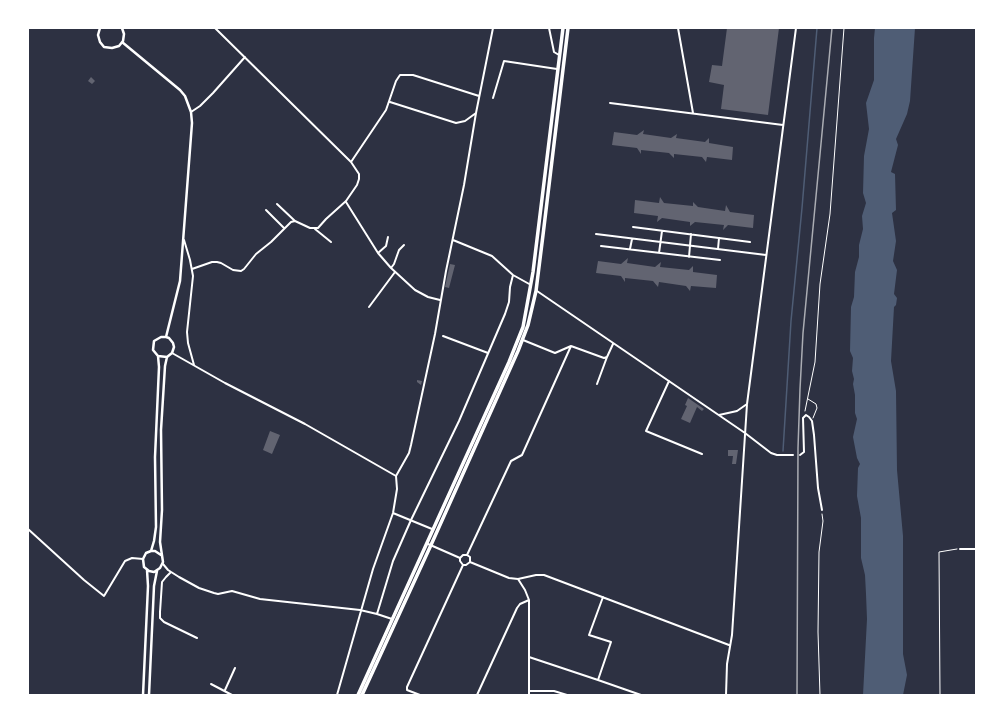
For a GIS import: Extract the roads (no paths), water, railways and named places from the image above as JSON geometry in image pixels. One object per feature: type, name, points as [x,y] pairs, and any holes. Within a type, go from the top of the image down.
[{"type":"main road","points":[[358,695],[392,620],[430,544],[434,529],[519,339],[526,317],[564,28]]},
{"type":"main road","points":[[362,695],[523,340],[530,318],[536,291],[568,28]]},
{"type":"street","points":[[100,28],[98,38],[103,46],[108,48],[119,46],[122,42],[124,36],[122,28]]},
{"type":"street","points":[[215,28],[351,162],[359,174],[357,185],[346,201],[318,228],[310,228],[295,221],[277,204]]},
{"type":"street","points":[[337,695],[360,610],[393,514],[397,489],[396,476],[410,450],[436,335],[440,300],[464,185],[479,96],[493,28]]},
{"type":"street","points":[[549,28],[554,52],[560,55]]},
{"type":"street","points":[[678,28],[693,113]]},
{"type":"street","points":[[726,695],[729,645],[732,635],[747,404],[796,28]]},
{"type":"street","points":[[122,42],[180,90],[185,96],[191,112],[192,123],[180,282],[166,336]]},
{"type":"street","points":[[191,112],[200,106],[213,93],[245,57]]},
{"type":"street","points":[[493,98],[504,61],[558,69]]},
{"type":"street","points":[[351,162],[386,110],[399,76],[404,74],[413,75],[479,96]]},
{"type":"street","points":[[390,102],[456,123],[463,122],[476,113]]},
{"type":"street","points":[[610,103],[783,125]]},
{"type":"street","points":[[346,201],[378,253],[391,268],[420,292],[430,298],[440,300]]},
{"type":"street","points":[[266,210],[284,228]]},
{"type":"street","points":[[192,269],[212,262],[217,262],[233,270],[241,271],[256,254],[284,228],[291,222],[295,221]]},
{"type":"street","points":[[633,227],[750,242]]},
{"type":"street","points":[[315,228],[331,242]]},
{"type":"street","points":[[659,253],[662,231]]},
{"type":"street","points":[[596,234],[766,255]]},
{"type":"street","points":[[689,257],[691,234]]},
{"type":"street","points":[[378,253],[386,246],[388,238]]},
{"type":"street","points":[[718,249],[719,238]]},
{"type":"street","points":[[183,239],[192,269],[192,286],[187,332],[188,343],[194,366]]},
{"type":"street","points":[[630,249],[632,239]]},
{"type":"street","points":[[453,240],[492,256],[513,275],[531,286]]},
{"type":"street","points":[[391,268],[399,250],[404,245]]},
{"type":"street","points":[[601,246],[720,260]]},
{"type":"street","points":[[369,306],[395,272]]},
{"type":"street","points":[[377,614],[393,561],[411,520],[459,421],[509,302],[510,287],[513,275]]},
{"type":"street","points":[[536,291],[745,432],[772,452],[777,455],[793,455]]},
{"type":"street","points":[[166,336],[173,343],[174,348],[172,353],[167,357],[165,366],[161,430],[161,555],[163,564],[171,572],[199,588],[218,594],[232,591],[260,599],[360,610],[377,614],[392,620]]},
{"type":"street","points":[[157,571],[152,572],[147,570],[143,565],[143,559],[145,555],[151,551],[156,527],[155,443],[159,367],[158,356],[153,350],[154,343],[158,338],[166,336]]},
{"type":"street","points":[[442,336],[488,353]]},
{"type":"street","points":[[523,340],[555,353],[571,346],[601,357],[607,356]]},
{"type":"street","points":[[597,384],[613,344]]},
{"type":"street","points":[[467,555],[511,461],[522,455],[571,346]]},
{"type":"street","points":[[172,353],[396,476]]},
{"type":"street","points":[[158,356],[167,357]]},
{"type":"street","points":[[669,381],[646,431],[702,454]]},
{"type":"street","points":[[719,415],[737,411],[747,404]]},
{"type":"street","points":[[801,454],[804,452],[803,418],[806,415],[812,421],[818,488],[822,510]]},
{"type":"street","points":[[393,514],[434,529]]},
{"type":"street","points":[[28,529],[84,580],[104,596],[125,561],[129,558],[143,559]]},
{"type":"street","points":[[430,544],[460,558]]},
{"type":"street","points":[[960,548],[976,549]]},
{"type":"street","points":[[151,551],[158,552],[161,555]]},
{"type":"street","points":[[460,558],[463,555],[467,555]]},
{"type":"street","points":[[467,555],[470,562],[509,578],[518,579],[536,574],[544,575],[729,645]]},
{"type":"street","points":[[460,558],[460,563],[463,565]]},
{"type":"street","points":[[420,695],[406,688],[463,565],[470,562]]},
{"type":"street","points":[[148,695],[154,586],[157,571],[163,564]]},
{"type":"street","points":[[143,695],[148,586],[147,570]]},
{"type":"street","points":[[171,572],[162,582],[160,618],[164,622],[197,638]]},
{"type":"street","points":[[518,579],[529,600],[529,695]]},
{"type":"street","points":[[598,680],[612,642],[589,635],[603,597]]},
{"type":"street","points":[[477,695],[517,608],[520,604],[529,600]]},
{"type":"street","points":[[529,657],[641,695]]},
{"type":"street","points":[[225,690],[235,668]]},
{"type":"street","points":[[211,684],[232,695]]},
{"type":"street","points":[[529,691],[554,691],[567,695]]},
{"type":"water","points":[[875,28],[915,28],[910,101],[907,114],[896,139],[898,145],[891,172],[895,174],[896,210],[892,213],[896,241],[893,261],[897,270],[894,294],[897,298],[896,305],[894,307],[891,361],[896,391],[897,470],[903,536],[903,654],[907,675],[903,695],[863,695],[867,619],[865,575],[861,558],[861,518],[857,496],[858,468],[860,464],[857,458],[853,437],[857,419],[855,413],[854,379],[852,371],[853,358],[850,351],[851,307],[854,297],[855,272],[859,257],[859,245],[863,229],[862,216],[866,203],[863,193],[864,156],[869,129],[866,103],[874,80]]},
{"type":"waterway","points":[[783,451],[791,321],[817,28]]},
{"type":"railway","points":[[797,695],[798,448],[800,389],[803,333],[832,28]]}]
